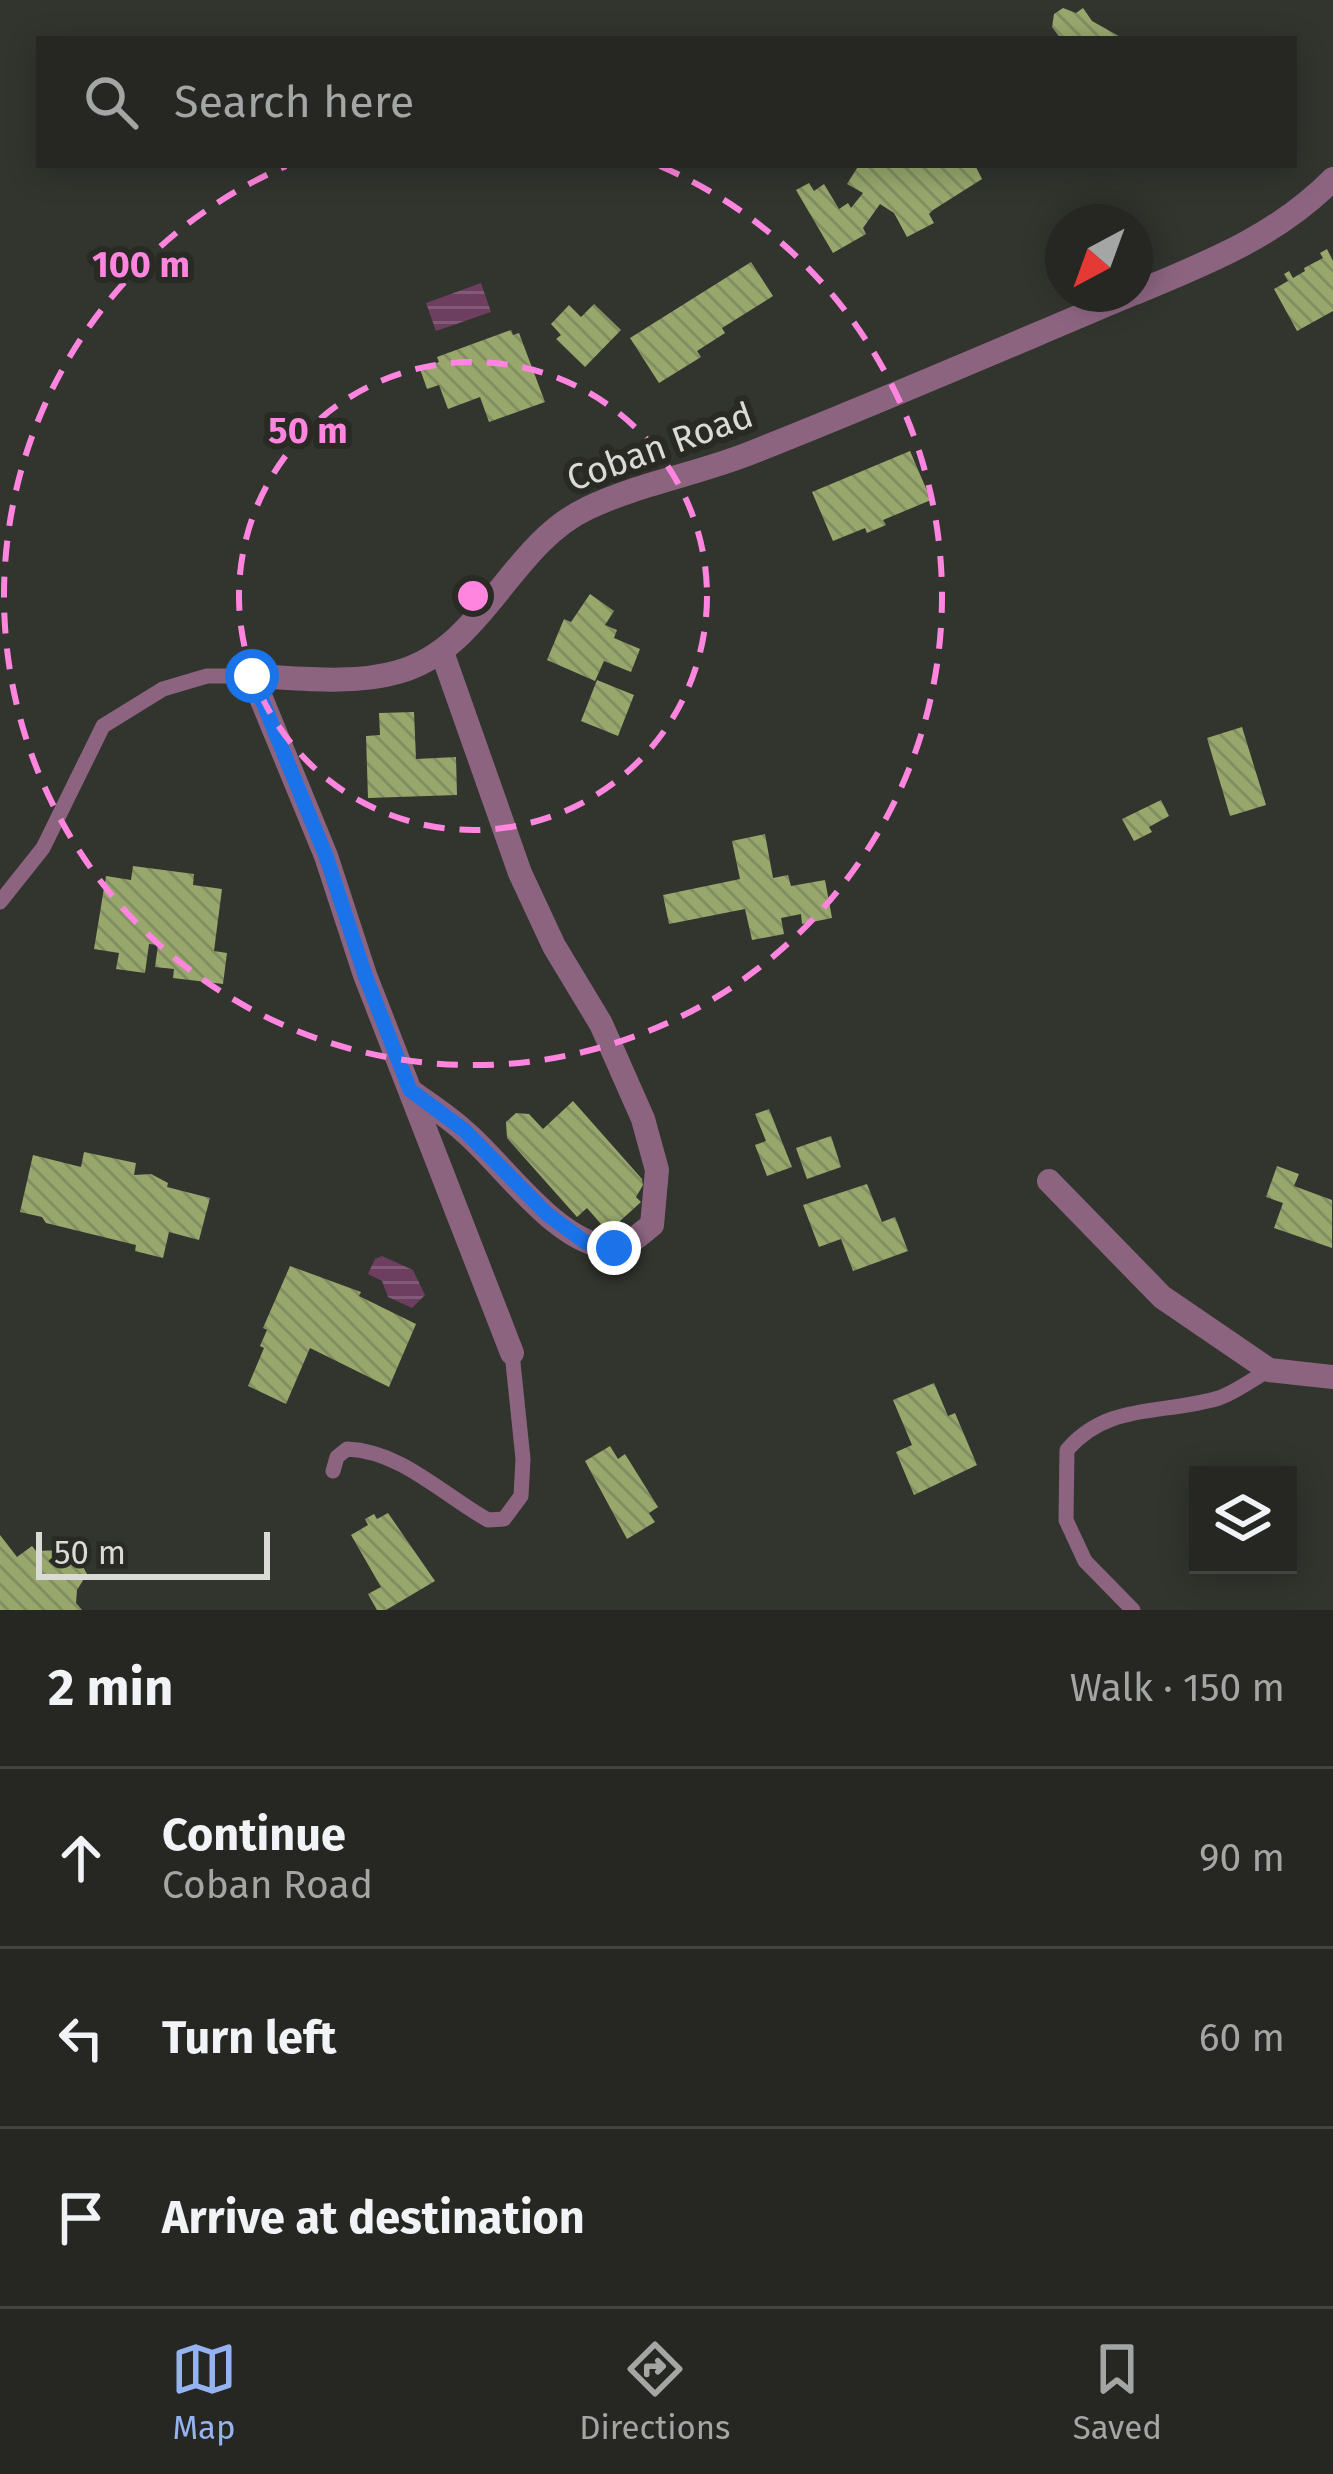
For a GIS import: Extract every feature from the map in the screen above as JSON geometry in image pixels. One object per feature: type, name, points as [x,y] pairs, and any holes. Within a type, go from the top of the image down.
[{"type":"street","name":"Coban Road","points":[[1153,285],[1262,237],[1333,179]]},
{"type":"street","name":"Coban Road","points":[[252,676],[370,677],[418,666],[460,635],[526,554],[570,516],[748,454],[1088,312]]},
{"type":"street","points":[[410,1090],[464,1130],[547,1214],[585,1242],[614,1248],[631,1242],[652,1225],[658,1170],[643,1119],[601,1024],[554,946],[520,873],[442,652]]},
{"type":"street","points":[[252,676],[326,856],[365,975],[512,1353]]},
{"type":"street","points":[[1049,1181],[1162,1297],[1269,1370],[1333,1377]]},
{"type":"lane","points":[[0,902],[44,848],[103,726],[163,689],[207,676],[252,676]]},
{"type":"lane","points":[[333,1471],[337,1457],[347,1449],[366,1450],[399,1463],[488,1520],[504,1519],[521,1496],[523,1459],[512,1353]]},
{"type":"lane","points":[[1133,1610],[1085,1561],[1066,1520],[1067,1450],[1089,1426],[1139,1411],[1224,1396],[1269,1370]]},
{"type":"shaded area","points":[[481,283],[491,312],[436,331],[426,303]]},
{"type":"shaded area","points":[[382,1256],[413,1270],[425,1295],[412,1308],[388,1297],[382,1281],[368,1274],[375,1259]]},
{"type":"building","points":[[1063,8],[1076,13],[1083,8],[1092,21],[1119,36],[1059,36],[1052,27],[1054,14]]},
{"type":"building","points":[[857,168],[976,168],[982,179],[933,210],[929,214],[934,223],[907,237],[894,213],[880,204],[863,228],[866,234],[833,253],[796,190],[809,183],[814,191],[824,184],[839,209],[848,203],[851,208],[863,193],[847,184]]},
{"type":"building","points":[[1327,249],[1333,261],[1333,311],[1297,331],[1274,289],[1288,281],[1284,274],[1289,271],[1293,278],[1323,258],[1320,253]]},
{"type":"building","points":[[751,262],[773,296],[722,328],[725,333],[697,351],[701,357],[659,383],[630,338]]},
{"type":"building","points":[[594,304],[621,330],[585,367],[556,339],[561,335],[551,324],[569,305],[581,317]]},
{"type":"building","points":[[511,330],[513,335],[519,333],[545,402],[489,422],[480,397],[448,409],[439,385],[427,389],[420,369],[439,362],[437,357]]},
{"type":"building","points":[[910,451],[931,500],[883,520],[886,525],[867,533],[865,528],[833,541],[812,492]]},
{"type":"building","points":[[590,594],[614,611],[605,625],[617,630],[614,638],[640,649],[631,672],[604,661],[595,681],[547,660],[564,619],[571,622]]},
{"type":"building","points":[[597,680],[634,695],[618,736],[581,721]]},
{"type":"building","points":[[414,712],[416,759],[456,757],[457,795],[368,798],[366,736],[380,735],[379,713]]},
{"type":"building","points":[[1242,727],[1266,805],[1230,816],[1207,738]]},
{"type":"building","points":[[1161,800],[1169,816],[1134,841],[1122,819]]},
{"type":"building","points":[[765,834],[773,878],[788,875],[791,886],[825,880],[832,918],[802,924],[801,914],[781,918],[784,934],[752,940],[745,909],[669,924],[663,895],[740,879],[732,841]]},
{"type":"building","points":[[133,866],[194,874],[193,885],[222,889],[214,951],[227,953],[223,984],[173,978],[174,969],[155,967],[158,945],[149,944],[145,973],[116,969],[119,953],[94,949],[106,876],[131,880]]},
{"type":"building","points":[[573,1101],[642,1179],[636,1197],[641,1202],[608,1232],[587,1208],[577,1217],[507,1138],[506,1122],[516,1113],[529,1114],[543,1129]]},
{"type":"building","points":[[769,1109],[792,1167],[767,1176],[755,1145],[766,1141],[755,1114]]},
{"type":"building","points":[[831,1136],[841,1167],[807,1179],[796,1148]]},
{"type":"building","points":[[84,1152],[136,1163],[134,1175],[151,1174],[168,1183],[167,1187],[210,1198],[199,1240],[169,1232],[163,1258],[135,1251],[136,1245],[20,1212],[33,1155],[81,1167]]},
{"type":"building","points":[[1277,1166],[1299,1174],[1294,1186],[1332,1200],[1332,1248],[1274,1228],[1283,1203],[1266,1197]]},
{"type":"building","points":[[867,1184],[882,1222],[895,1217],[908,1251],[853,1271],[841,1239],[819,1247],[803,1205]]},
{"type":"building","points":[[290,1266],[361,1292],[359,1296],[416,1324],[389,1387],[310,1348],[286,1404],[248,1386],[264,1348],[260,1346],[267,1330],[263,1328]]},
{"type":"building","points":[[934,1383],[948,1416],[955,1413],[977,1465],[914,1495],[896,1452],[912,1445],[893,1400]]},
{"type":"building","points":[[610,1446],[618,1459],[625,1454],[658,1507],[649,1513],[655,1522],[627,1539],[585,1461]]},
{"type":"building","points":[[388,1513],[435,1581],[386,1610],[377,1610],[368,1594],[381,1587],[351,1535],[368,1525],[365,1519]]},
{"type":"building","points":[[0,1535],[17,1557],[32,1546],[36,1551],[76,1554],[87,1574],[77,1590],[76,1603],[82,1610],[0,1610]]},
{"type":"route","points":[[252,676],[326,856],[410,1090],[464,1130],[547,1214],[585,1242],[614,1248]]}]
